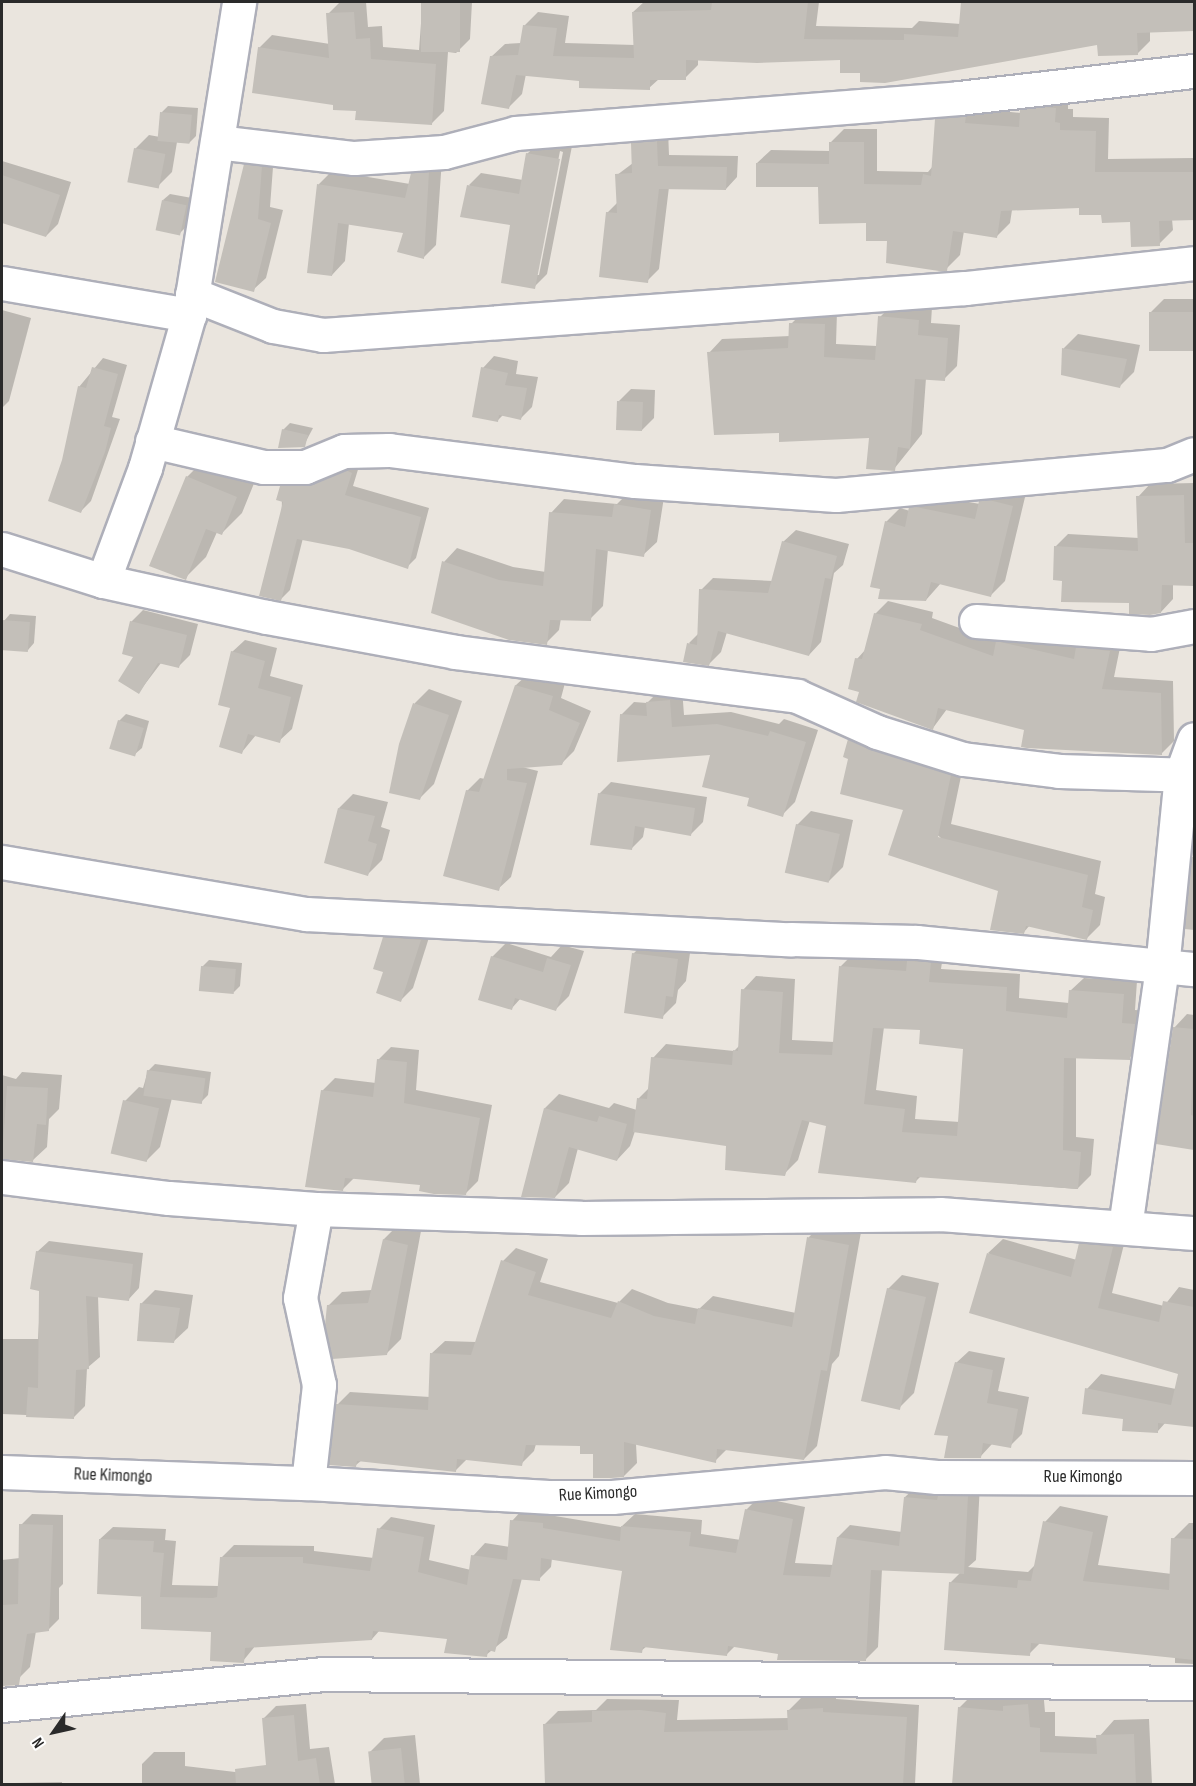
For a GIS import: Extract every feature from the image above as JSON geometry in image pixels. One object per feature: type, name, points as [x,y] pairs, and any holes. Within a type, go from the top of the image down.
[{"type":"street","points":[[103,581],[152,441],[190,304],[239,2]]},
{"type":"street","points":[[217,142],[354,158],[444,152],[516,133],[959,98],[1194,71]]},
{"type":"street","points":[[2,283],[190,304],[273,326],[323,335],[965,288],[1194,263]]},
{"type":"street","points":[[152,441],[264,467],[306,467],[344,451],[388,450],[635,481],[836,495],[1167,465],[1194,454]]},
{"type":"street","points":[[2,549],[103,581],[455,652],[797,696],[877,732],[963,759],[1059,771],[1187,775]]},
{"type":"street","points":[[976,621],[1151,634],[1194,626]]},
{"type":"street","points":[[1125,1227],[1187,775],[1194,739]]},
{"type":"street","points":[[2,862],[306,914],[791,939],[917,942],[1162,968],[1194,969]]},
{"type":"street","points":[[2,1177],[169,1198],[316,1209],[581,1218],[940,1214],[1194,1233]]},
{"type":"street","points":[[308,1483],[319,1385],[300,1298],[316,1209]]},
{"type":"street","name":"Rue Kimongo","points":[[2,1472],[308,1483],[553,1497],[612,1497],[885,1472],[937,1477],[1194,1478]]},
{"type":"street","points":[[2,1705],[322,1674],[1194,1683]]},
{"type":"building","points":[[421,2],[460,2],[460,52],[421,52]]},
{"type":"building","points":[[712,2],[808,2],[804,39],[904,40],[904,34],[958,37],[961,2],[1194,2],[1194,31],[1137,33],[1138,55],[1098,56],[1097,45],[885,83],[860,82],[860,73],[840,73],[840,60],[757,63],[686,60],[686,80],[650,80],[650,90],[579,88],[579,81],[516,75],[509,109],[481,104],[490,56],[518,55],[523,25],[557,28],[553,56],[634,58],[632,12],[711,10]]},
{"type":"building","points":[[354,12],[356,39],[370,38],[371,59],[436,64],[432,125],[355,120],[356,111],[333,110],[333,105],[252,93],[258,47],[329,58],[326,13]]},
{"type":"building","points":[[1056,108],[1055,122],[1060,123],[1060,130],[1096,131],[1095,172],[1194,172],[1194,220],[1159,221],[1160,246],[1131,247],[1130,222],[1102,223],[1101,215],[1079,215],[1079,208],[1001,211],[997,238],[953,231],[947,271],[939,271],[886,263],[887,241],[866,241],[866,223],[819,224],[818,187],[756,187],[756,163],[829,164],[829,142],[864,142],[864,184],[921,185],[923,174],[931,176],[935,119],[966,116],[965,123],[1019,127],[1020,110]]},
{"type":"building","points":[[160,112],[192,115],[189,144],[157,141]]},
{"type":"building","points":[[657,141],[658,166],[727,167],[726,190],[659,189],[648,283],[599,277],[606,212],[617,213],[615,174],[632,173],[631,143]]},
{"type":"building","points":[[134,148],[165,154],[159,188],[127,182]]},
{"type":"building","points":[[526,153],[560,159],[535,289],[501,283],[510,225],[460,217],[467,185],[519,194]]},
{"type":"building","points":[[244,164],[262,166],[258,219],[271,223],[254,292],[215,282]]},
{"type":"building","points":[[429,172],[424,259],[397,252],[403,233],[338,223],[332,276],[307,273],[317,184],[405,198],[411,173]]},
{"type":"building","points":[[2,175],[60,195],[46,237],[2,223]]},
{"type":"building","points":[[162,200],[186,205],[180,236],[156,230]]},
{"type":"building","points":[[1149,312],[1194,312],[1194,351],[1149,351]]},
{"type":"building","points":[[878,316],[919,320],[918,335],[948,338],[945,381],[915,379],[910,449],[898,447],[895,471],[866,469],[869,438],[779,442],[779,433],[714,435],[707,352],[788,348],[789,323],[825,324],[824,357],[875,360]]},
{"type":"building","points":[[1062,348],[1127,359],[1120,388],[1061,375]]},
{"type":"building","points":[[92,367],[118,374],[104,426],[111,428],[105,452],[81,513],[48,501],[62,460],[78,386],[86,388]]},
{"type":"building","points":[[481,367],[508,373],[505,385],[527,388],[521,420],[499,415],[498,422],[472,417]]},
{"type":"building","points":[[617,401],[643,402],[642,431],[616,430]]},
{"type":"building","points":[[282,429],[308,435],[305,447],[278,448]]},
{"type":"building","points":[[346,470],[352,473],[345,495],[421,517],[408,569],[349,549],[297,539],[281,601],[259,596],[283,502],[276,500],[280,486],[312,484]]},
{"type":"building","points":[[186,476],[237,497],[222,535],[206,529],[186,580],[149,566]]},
{"type":"building","points":[[1184,495],[1185,543],[1194,543],[1194,586],[1162,585],[1161,613],[1150,615],[1129,614],[1129,603],[1061,602],[1062,581],[1053,580],[1054,546],[1138,551],[1136,496]]},
{"type":"building","points":[[989,500],[1013,506],[991,597],[931,582],[926,601],[878,599],[880,589],[870,587],[885,521],[905,527],[909,507],[975,519],[979,501]]},
{"type":"building","points":[[614,504],[651,510],[644,557],[596,549],[591,621],[550,620],[547,645],[509,640],[431,613],[442,561],[499,580],[543,586],[549,512],[612,517]]},
{"type":"building","points":[[782,541],[837,556],[831,579],[825,578],[809,656],[718,631],[709,666],[683,662],[687,643],[697,645],[699,589],[768,593]]},
{"type":"building","points":[[874,613],[922,624],[920,630],[993,656],[996,641],[1074,659],[1076,647],[1110,651],[1102,689],[1161,693],[1162,755],[1021,747],[1024,730],[938,708],[933,730],[856,702],[859,692],[848,689],[855,658],[862,659]]},
{"type":"building","points":[[2,620],[30,622],[28,652],[2,650]]},
{"type":"building","points":[[130,621],[187,635],[179,668],[158,663],[139,694],[118,681],[133,657],[122,654]]},
{"type":"building","points":[[231,651],[265,661],[258,688],[291,697],[280,743],[248,734],[242,754],[219,747],[230,708],[218,705]]},
{"type":"building","points":[[515,685],[553,696],[549,710],[580,723],[562,765],[507,769],[507,780],[527,783],[499,891],[443,876],[466,790],[479,792]]},
{"type":"building","points":[[670,700],[672,727],[717,724],[768,736],[770,731],[806,742],[783,817],[747,806],[749,798],[702,787],[710,755],[617,762],[620,714],[647,716],[646,702]]},
{"type":"building","points":[[413,703],[449,715],[420,800],[389,793],[399,744]]},
{"type":"building","points":[[118,720],[144,728],[135,757],[109,749]]},
{"type":"building","points":[[848,739],[951,775],[938,837],[1088,875],[1082,907],[1093,910],[1087,940],[1026,926],[1024,934],[990,930],[998,891],[888,855],[903,810],[840,794],[848,759],[843,757]]},
{"type":"building","points":[[598,793],[695,808],[691,836],[635,826],[632,850],[590,845]]},
{"type":"building","points":[[338,808],[375,816],[368,841],[377,844],[368,876],[324,863]]},
{"type":"building","points":[[796,824],[840,834],[829,883],[785,873]]},
{"type":"building","points":[[1192,857],[1194,857],[1194,930],[1185,929]]},
{"type":"building","points":[[383,937],[421,940],[401,1002],[376,993],[383,972],[373,969]]},
{"type":"building","points":[[632,953],[678,959],[673,997],[666,996],[663,1019],[624,1013]]},
{"type":"building","points":[[491,956],[543,972],[547,958],[571,965],[556,1011],[515,998],[512,1010],[478,1000]]},
{"type":"building","points":[[907,961],[931,962],[929,982],[1007,987],[1006,1011],[1067,1018],[1069,990],[1124,994],[1122,1023],[1135,1024],[1130,1060],[1064,1058],[1063,1150],[1081,1152],[1078,1189],[917,1177],[916,1183],[818,1173],[826,1126],[802,1120],[785,1176],[725,1170],[726,1146],[633,1132],[637,1098],[647,1099],[651,1057],[732,1065],[733,1050],[738,1051],[741,989],[783,992],[779,1053],[832,1055],[839,966],[906,971]],"holes":[[[873,1028],[920,1030],[919,1044],[963,1049],[957,1136],[902,1132],[905,1109],[864,1104]]]},
{"type":"building","points":[[201,966],[236,969],[234,994],[199,991]]},
{"type":"building","points":[[1173,1027],[1194,1029],[1191,1115],[1194,1116],[1194,1150],[1156,1144]]},
{"type":"building","points":[[377,1059],[407,1062],[404,1103],[480,1118],[466,1195],[419,1191],[420,1185],[345,1178],[343,1191],[305,1187],[321,1090],[373,1097]]},
{"type":"building","points":[[147,1070],[205,1078],[202,1104],[143,1096]]},
{"type":"building","points":[[7,1086],[48,1088],[46,1125],[37,1124],[33,1162],[2,1159]]},
{"type":"building","points":[[123,1100],[159,1108],[147,1162],[111,1154]]},
{"type":"building","points":[[544,1108],[597,1122],[599,1116],[627,1124],[617,1161],[569,1147],[555,1198],[521,1197]]},
{"type":"building","points":[[807,1237],[849,1245],[827,1371],[821,1370],[804,1460],[717,1449],[716,1463],[624,1442],[624,1477],[593,1478],[593,1454],[580,1454],[580,1446],[526,1445],[522,1466],[457,1459],[456,1472],[357,1461],[356,1467],[329,1465],[336,1404],[428,1410],[430,1353],[471,1355],[501,1260],[536,1272],[528,1295],[611,1318],[618,1301],[654,1316],[695,1324],[698,1308],[792,1327]]},
{"type":"building","points":[[383,1239],[408,1245],[387,1355],[332,1359],[325,1325],[327,1305],[368,1303]]},
{"type":"building","points":[[1079,1243],[1113,1247],[1098,1308],[1159,1322],[1163,1301],[1194,1307],[1194,1427],[1158,1423],[1158,1433],[1122,1431],[1123,1419],[1082,1414],[1085,1388],[1171,1405],[1178,1374],[969,1313],[987,1253],[1071,1277]]},
{"type":"building","points":[[36,1251],[133,1264],[129,1301],[86,1296],[89,1369],[76,1370],[74,1419],[26,1417],[28,1387],[38,1388],[39,1291],[30,1289]]},
{"type":"building","points":[[887,1288],[926,1297],[900,1410],[861,1401]]},
{"type":"building","points":[[140,1303],[180,1308],[174,1343],[137,1341]]},
{"type":"building","points":[[955,1362],[993,1370],[987,1403],[1018,1409],[1011,1448],[983,1443],[981,1458],[944,1458],[948,1436],[934,1435]]},
{"type":"building","points":[[938,1496],[968,1496],[964,1574],[871,1570],[866,1661],[777,1660],[778,1654],[728,1646],[727,1656],[643,1647],[642,1653],[610,1650],[622,1571],[541,1558],[540,1581],[513,1579],[495,1652],[488,1650],[487,1657],[444,1653],[447,1639],[373,1631],[372,1640],[245,1648],[244,1663],[210,1661],[211,1632],[141,1629],[141,1597],[97,1594],[99,1539],[154,1541],[153,1552],[164,1553],[160,1597],[213,1598],[217,1597],[220,1557],[303,1557],[303,1563],[370,1571],[377,1528],[424,1537],[418,1572],[467,1585],[471,1555],[507,1560],[510,1520],[543,1523],[543,1528],[620,1541],[621,1526],[691,1532],[689,1546],[736,1553],[745,1509],[793,1519],[783,1575],[830,1577],[837,1537],[899,1546],[904,1497],[937,1500]]},
{"type":"building","points":[[1043,1521],[1093,1532],[1083,1581],[1169,1590],[1171,1538],[1194,1539],[1194,1660],[1031,1643],[1030,1656],[944,1650],[949,1582],[1017,1588],[1018,1580],[1031,1581]]},
{"type":"building","points":[[19,1524],[53,1525],[49,1631],[27,1634],[19,1685],[2,1686],[2,1605],[18,1604]]},
{"type":"building","points":[[1028,1704],[1030,1727],[1040,1728],[1040,1752],[1097,1754],[1096,1735],[1134,1734],[1136,1785],[952,1785],[958,1707],[1003,1711],[1003,1706]]},
{"type":"building","points":[[823,1708],[823,1712],[907,1717],[903,1785],[545,1785],[543,1724],[592,1722],[592,1711],[640,1710],[666,1713],[664,1732],[788,1730],[787,1710]]},
{"type":"building","points":[[294,1715],[298,1761],[316,1758],[320,1785],[236,1785],[235,1769],[266,1765],[262,1718]]},
{"type":"building","points":[[401,1748],[405,1784],[372,1784],[368,1751]]}]
